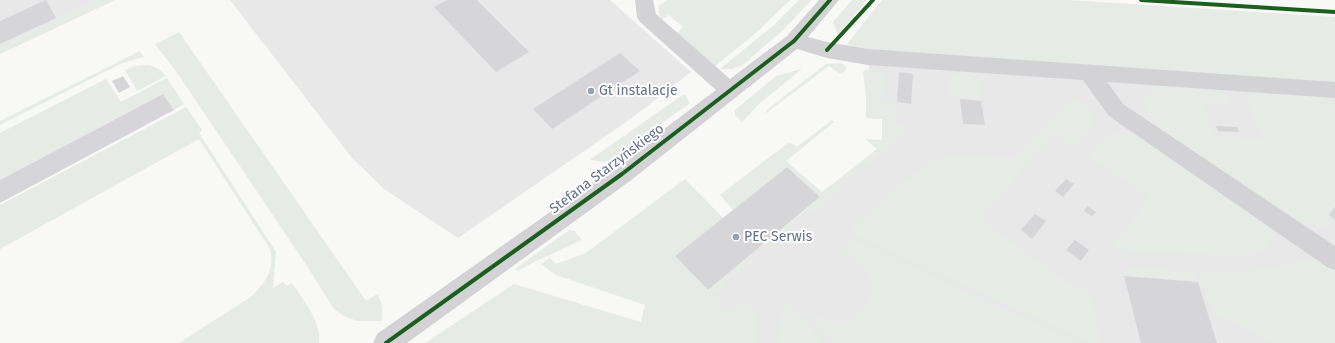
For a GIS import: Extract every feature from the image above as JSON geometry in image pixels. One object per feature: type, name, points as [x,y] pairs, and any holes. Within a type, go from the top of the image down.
[{"type":"street","points":[[644,0],[647,17],[712,76],[730,90]]},
{"type":"street","name":"Stefana Starzyńskiego","points":[[386,343],[622,174],[794,41],[830,0]]},
{"type":"street","points":[[794,41],[827,50],[868,57],[1090,74],[1335,90]]},
{"type":"street","points":[[1090,74],[1116,110],[1335,259]]},
{"type":"shaded area","points":[[0,0],[115,0],[0,54]]},
{"type":"shaded area","points":[[94,0],[115,0],[0,54],[0,44]]},
{"type":"shaded area","points":[[230,0],[610,0],[691,72],[632,118],[458,238],[384,189],[352,158]]},
{"type":"shaded area","points":[[668,0],[790,0],[757,32],[714,67],[677,33],[683,27],[669,15],[661,20],[658,6]]},
{"type":"shaded area","points":[[799,0],[812,0],[783,30],[743,65],[732,69],[721,69],[773,26]]},
{"type":"shaded area","points":[[852,0],[867,0],[838,35],[833,22]]},
{"type":"shaded area","points":[[882,0],[1068,0],[1335,17],[1335,82],[990,57],[913,53],[854,47],[847,44]]},
{"type":"shaded area","points":[[179,32],[366,301],[377,294],[381,303],[382,320],[357,321],[344,316],[334,309],[307,266],[178,74],[155,44]]},
{"type":"shaded area","points":[[865,40],[1335,46],[1335,343],[659,343],[643,313],[645,305],[708,290],[879,150],[883,144],[882,119],[873,119],[868,57]]},
{"type":"shaded area","points":[[140,51],[144,57],[122,63],[0,125],[0,121]]},
{"type":"shaded area","points":[[826,64],[843,64],[846,67],[846,70],[840,74],[829,66],[765,114],[769,108]]},
{"type":"shaded area","points":[[149,65],[159,69],[166,76],[137,91],[125,70],[135,66]]},
{"type":"shaded area","points":[[802,69],[760,103],[742,122],[735,115],[735,110],[776,76]]},
{"type":"shaded area","points":[[869,69],[879,70],[884,76],[882,101],[895,103],[894,123],[907,125],[903,134],[810,214],[805,210],[820,197],[787,167],[733,210],[720,195],[788,143],[797,147],[832,120],[834,122],[786,161],[822,192],[877,149],[865,139],[882,140],[882,119],[866,118],[866,96],[863,72]]},
{"type":"shaded area","points":[[963,72],[979,74],[981,101],[960,99],[950,95],[947,84],[948,81],[951,77]]},
{"type":"shaded area","points":[[167,78],[184,104],[174,110],[163,94],[0,180],[0,133],[106,79],[121,102]]},
{"type":"shaded area","points":[[1167,84],[1215,89],[1227,96],[1232,105],[1201,102],[1214,134],[1236,136],[1237,139],[1263,139],[1249,105],[1249,95],[1253,92],[1335,96],[1335,218],[1333,225],[1325,229],[1317,225],[1295,219],[1294,221],[1164,132],[1150,117],[1146,109],[1145,98],[1153,86]]},
{"type":"shaded area","points":[[684,94],[687,97],[689,104],[610,160],[603,162],[591,160],[591,159]]},
{"type":"shaded area","points":[[1074,98],[1083,104],[1092,116],[1091,128],[1087,134],[1075,148],[1055,135],[979,218],[1078,290],[1081,286],[1091,292],[1101,342],[1091,343],[857,236],[848,230],[928,162],[950,156],[1015,158]]},
{"type":"shaded area","points":[[186,107],[202,130],[199,133],[276,252],[273,288],[283,282],[287,286],[292,283],[315,319],[318,327],[319,343],[179,343],[252,296],[268,275],[271,263],[270,249],[199,139],[0,249],[0,205]]},
{"type":"shaded area","points":[[1129,129],[1265,222],[1269,229],[1271,241],[1265,249],[1245,256],[1111,249],[1150,197],[1088,157],[1110,136]]},
{"type":"shaded area","points":[[685,179],[723,218],[675,256],[708,290],[722,279],[727,283],[713,295],[728,312],[739,303],[744,304],[751,309],[757,316],[755,343],[425,343],[514,284],[641,322],[645,305],[556,275],[541,264],[550,258],[556,264],[586,253]]},
{"type":"shaded area","points":[[799,215],[803,218],[731,280],[726,275]]},
{"type":"shaded area","points":[[569,230],[575,231],[582,240],[518,271],[515,269]]},
{"type":"shaded area","points":[[852,239],[1079,343],[834,343],[809,312],[828,321],[842,322],[854,318],[863,311],[869,302],[871,291],[869,279],[864,268],[854,258],[840,252]]},
{"type":"shaded area","points":[[1305,259],[1318,259],[1335,271],[1335,343],[1271,343],[1224,317],[1215,316],[1212,305],[1208,304],[1198,271],[1260,270],[1277,268]]},
{"type":"shaded area","points":[[1131,267],[1195,272],[1198,282],[1124,276],[1126,269]]},
{"type":"shaded area","points":[[783,301],[793,307],[823,343],[778,343]]},
{"type":"building","points":[[46,0],[56,18],[0,44],[0,21]]},
{"type":"building","points":[[447,0],[477,0],[529,52],[496,72],[434,7]]},
{"type":"building","points":[[620,53],[640,71],[552,129],[533,109]]},
{"type":"building","points":[[899,72],[913,74],[911,104],[897,102]]},
{"type":"building","points":[[123,76],[130,87],[119,93],[112,81]]},
{"type":"building","points":[[163,94],[174,110],[0,203],[0,180]]},
{"type":"building","points":[[960,99],[981,101],[985,125],[963,124]]},
{"type":"building","points":[[1216,126],[1237,127],[1239,132],[1218,131]]},
{"type":"building","name":"PEC Serwis","points":[[787,167],[820,197],[708,290],[675,256]]},
{"type":"building","points":[[1066,179],[1074,184],[1063,197],[1055,191]]},
{"type":"building","points":[[1087,206],[1096,212],[1092,216],[1084,211]]},
{"type":"building","points":[[1335,207],[1335,220],[1329,215]]},
{"type":"building","points":[[1035,214],[1046,221],[1032,239],[1021,230]]},
{"type":"building","points":[[1075,240],[1089,250],[1081,261],[1066,250]]},
{"type":"building","points":[[1124,276],[1198,282],[1217,343],[1141,343]]},
{"type":"cycle path","points":[[386,343],[622,174],[794,41],[830,0]]},
{"type":"cycle path","points":[[827,50],[873,0]]},
{"type":"cycle path","points":[[1141,0],[1335,12]]},
{"type":"place","name":"Gt instalacje","points":[[591,91]]},
{"type":"place","name":"PEC Serwis","points":[[736,237]]}]
